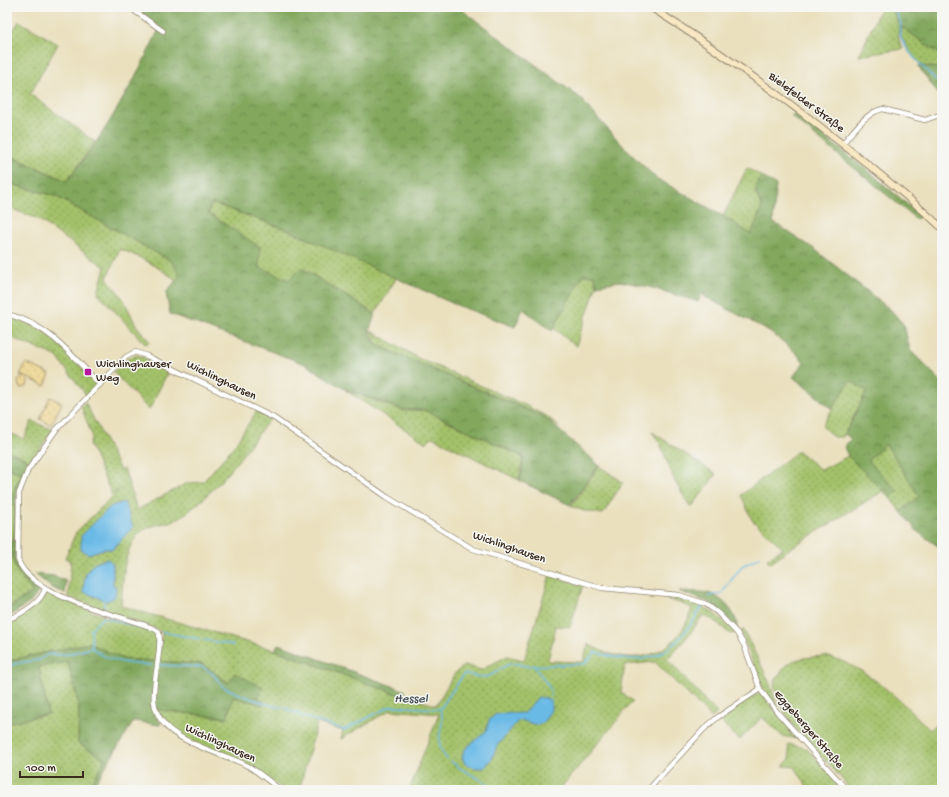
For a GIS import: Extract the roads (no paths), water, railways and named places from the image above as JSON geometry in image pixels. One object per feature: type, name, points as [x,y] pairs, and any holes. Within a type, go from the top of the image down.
[{"type":"main road","name":"Bielefelder Straße","points":[[650,7],[680,26],[767,88],[842,144],[942,228]]},
{"type":"street","points":[[129,7],[163,31]]},
{"type":"street","points":[[842,144],[863,120],[878,110],[883,109],[925,120],[942,114]]},
{"type":"street","points":[[7,314],[30,321],[40,327],[65,349],[100,385]]},
{"type":"street","name":"Wichlinghausen","points":[[281,790],[248,766],[186,741],[166,728],[154,706],[154,680],[160,638],[158,631],[68,600],[44,589],[23,569],[18,560],[19,493],[28,470],[56,430],[126,357],[135,352],[147,356],[274,418],[388,497],[473,549],[602,588],[659,592]]},
{"type":"street","points":[[7,620],[31,606],[39,598],[44,589]]},
{"type":"street","name":"Eggeberger Straße","points":[[659,592],[693,598],[718,613],[729,623],[744,645],[760,689],[778,713],[846,790]]},
{"type":"street","points":[[648,790],[704,729],[718,717],[760,689]]},
{"type":"water","points":[[124,502],[133,527],[113,549],[104,549],[88,554],[81,550],[81,536],[111,506]]},
{"type":"water","points":[[108,559],[113,564],[113,585],[116,586],[115,597],[107,601],[83,592],[86,574],[91,566]]},
{"type":"water","points":[[538,697],[547,698],[551,703],[551,710],[543,723],[536,725],[521,720],[517,722],[497,746],[492,759],[484,768],[475,768],[464,763],[462,756],[465,749],[486,731],[489,720],[496,714],[524,713]]},
{"type":"waterway","points":[[893,7],[901,24],[900,32],[907,49],[921,66],[942,86]]},
{"type":"waterway","name":"Hessel","points":[[710,596],[722,593],[742,566],[760,557]]},
{"type":"waterway","name":"Hessel","points":[[103,599],[105,608]]},
{"type":"waterway","name":"Hessel","points":[[159,665],[203,667],[213,674],[223,687],[249,698],[277,707],[285,707],[301,716],[344,730],[391,706],[440,709],[464,674],[480,677],[488,676],[511,664],[525,666],[584,664],[595,652],[632,659],[647,658],[660,654],[671,647],[682,636],[703,605]]},
{"type":"waterway","name":"Hessel","points":[[92,648],[91,629],[103,617],[155,632]]},
{"type":"waterway","name":"Hessel","points":[[162,632],[233,645]]},
{"type":"waterway","name":"Hessel","points":[[7,667],[17,663],[39,660],[48,654],[63,655],[92,648],[106,657],[120,662],[152,665]]},
{"type":"waterway","points":[[534,666],[550,689]]},
{"type":"waterway","points":[[550,701],[551,692]]},
{"type":"waterway","points":[[440,709],[442,721],[439,739],[442,752],[447,759]]},
{"type":"waterway","points":[[451,761],[461,769],[484,781],[494,790]]},
{"type":"place","name":"Wichlinghauser Weg","points":[[88,372]]}]
